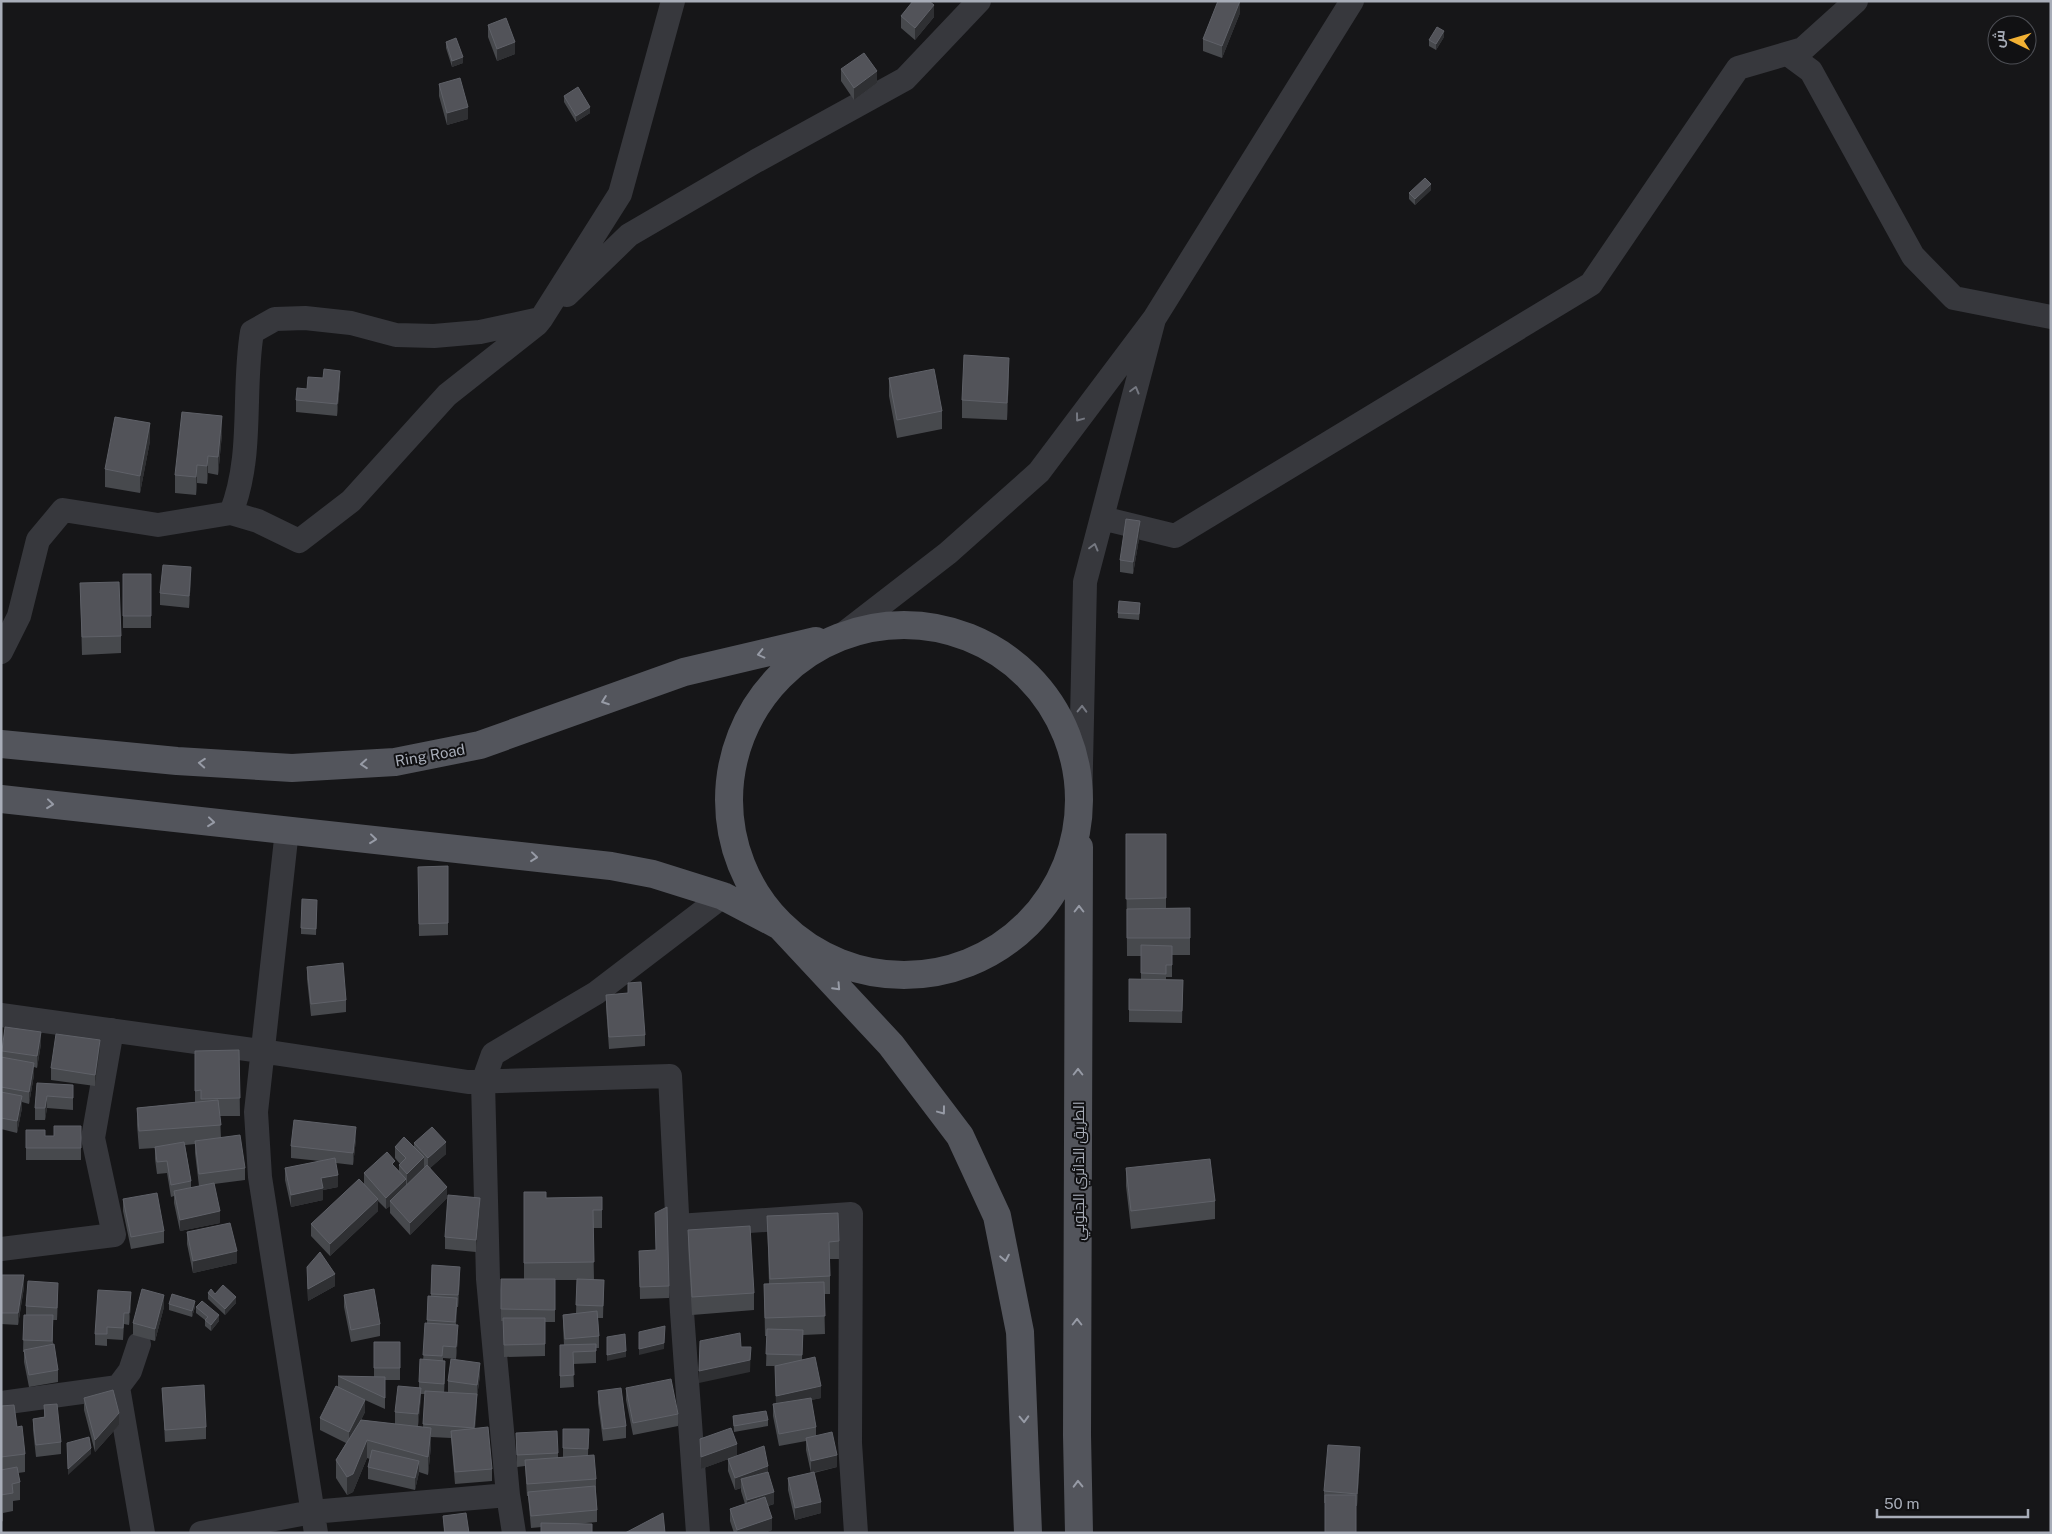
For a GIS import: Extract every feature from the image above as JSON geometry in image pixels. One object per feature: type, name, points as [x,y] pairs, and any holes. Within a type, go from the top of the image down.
[{"type":"main road","name":"Ring Road","points":[[1,744],[177,761],[292,768],[395,762],[480,745],[684,672],[842,635],[899,624],[956,631],[1008,658],[1049,699],[1073,752],[1080,810]]},
{"type":"main road","points":[[842,635],[792,664],[754,709],[732,763],[730,822],[746,878],[780,926],[891,1045],[960,1136],[997,1216],[1020,1332],[1028,1533]]},
{"type":"main road","points":[[1,799],[611,866],[653,874],[723,896],[780,926],[827,959],[882,976],[939,974],[993,953],[1037,916],[1067,867],[1080,810]]},
{"type":"main road","name":"الطريق الدائري الجنوبي","points":[[1079,1533],[1077,1415],[1080,810]]},
{"type":"street","points":[[231,513],[241,485],[247,361],[252,332],[275,319],[305,318],[351,323],[396,335],[434,336],[480,332],[539,322],[620,194],[673,1]]},
{"type":"street","points":[[1,652],[19,616],[38,540],[63,510],[158,525],[231,513],[258,521],[299,541],[351,501],[448,395],[539,322],[629,235],[756,161],[904,79],[979,1]]},
{"type":"street","points":[[842,635],[948,553],[1038,472],[1154,319],[1352,1]]},
{"type":"street","points":[[1102,518],[1176,536],[1591,284],[1738,68],[1803,49],[1856,1]]},
{"type":"street","points":[[1788,54],[1811,71],[1913,256],[1954,298],[2051,317]]},
{"type":"street","points":[[1080,810],[1085,582],[1154,319]]},
{"type":"street","points":[[287,830],[261,1050],[256,1112],[260,1177],[314,1522]]},
{"type":"street","points":[[514,1533],[508,1495],[488,1279],[483,1082],[493,1054],[596,993],[723,896]]},
{"type":"street","points":[[1,1014],[261,1050],[468,1082],[670,1076],[682,1312],[698,1533]]},
{"type":"street","points":[[1,1249],[114,1235],[93,1138],[112,1030]]},
{"type":"street","points":[[678,1226],[851,1214],[850,1443],[856,1533]]},
{"type":"street","points":[[139,1344],[130,1371],[118,1388],[142,1533]]},
{"type":"street","points":[[1,1403],[118,1388]]},
{"type":"street","points":[[201,1533],[314,1522],[508,1495]]},
{"type":"building","points":[[913,1],[929,1],[934,5],[915,28],[901,16]]},
{"type":"building","points":[[1218,1],[1240,1],[1222,46],[1203,39]]},
{"type":"building","points":[[506,18],[515,42],[497,49],[488,25]]},
{"type":"building","points":[[1437,27],[1444,31],[1436,44],[1429,40]]},
{"type":"building","points":[[456,38],[463,57],[452,61],[446,42]]},
{"type":"building","points":[[864,53],[877,71],[854,88],[841,69]]},
{"type":"building","points":[[460,78],[468,107],[447,113],[439,84]]},
{"type":"building","points":[[578,87],[590,107],[576,116],[564,96]]},
{"type":"building","points":[[1425,178],[1431,184],[1415,199],[1409,193]]},
{"type":"building","points":[[964,355],[1009,358],[1007,403],[962,400]]},
{"type":"building","points":[[324,369],[340,371],[337,404],[296,400],[297,388],[307,389],[308,377],[323,378]]},
{"type":"building","points":[[934,369],[942,411],[897,420],[889,378]]},
{"type":"building","points":[[182,412],[222,416],[218,457],[208,456],[207,466],[197,465],[196,477],[175,475]]},
{"type":"building","points":[[115,417],[150,423],[140,476],[105,469]]},
{"type":"building","points":[[1126,519],[1140,521],[1133,562],[1120,560]]},
{"type":"building","points":[[163,565],[191,567],[189,596],[160,593]]},
{"type":"building","points":[[123,574],[151,574],[151,616],[123,616]]},
{"type":"building","points":[[119,582],[121,636],[82,637],[80,583]]},
{"type":"building","points":[[1119,601],[1140,603],[1139,614],[1118,613]]},
{"type":"building","points":[[1126,834],[1166,834],[1166,898],[1126,899]]},
{"type":"building","points":[[448,866],[448,923],[419,924],[418,867]]},
{"type":"building","points":[[302,899],[317,900],[316,929],[301,928]]},
{"type":"building","points":[[1190,908],[1190,938],[1127,938],[1127,909]]},
{"type":"building","points":[[1141,945],[1172,946],[1172,965],[1166,965],[1166,974],[1141,973]]},
{"type":"building","points":[[343,963],[346,1000],[311,1004],[307,967]]},
{"type":"building","points":[[1129,979],[1183,980],[1182,1011],[1129,1010]]},
{"type":"building","points":[[641,982],[645,1035],[609,1037],[606,995],[628,993],[628,983]]},
{"type":"building","points":[[5,1027],[41,1032],[37,1056],[2,1051]]},
{"type":"building","points":[[56,1034],[100,1040],[95,1075],[51,1068]]},
{"type":"building","points":[[239,1050],[240,1098],[201,1099],[201,1090],[195,1091],[195,1051]]},
{"type":"building","points":[[1,1057],[34,1063],[29,1092],[1,1087]]},
{"type":"building","points":[[37,1083],[73,1085],[73,1098],[47,1096],[45,1108],[35,1108]]},
{"type":"building","points":[[1,1092],[22,1096],[17,1121],[1,1118]]},
{"type":"building","points":[[218,1100],[221,1125],[139,1131],[137,1108]]},
{"type":"building","points":[[294,1120],[356,1127],[353,1153],[291,1146]]},
{"type":"building","points":[[54,1126],[81,1126],[81,1148],[26,1148],[26,1130],[45,1130],[45,1136],[54,1136]]},
{"type":"building","points":[[432,1127],[446,1142],[428,1158],[414,1143]]},
{"type":"building","points":[[240,1135],[245,1168],[199,1174],[195,1141]]},
{"type":"building","points":[[404,1137],[424,1157],[407,1174],[399,1165],[406,1158],[395,1147]]},
{"type":"building","points":[[184,1142],[191,1181],[171,1185],[167,1161],[157,1162],[155,1147]]},
{"type":"building","points":[[387,1152],[395,1161],[392,1164],[406,1179],[386,1198],[364,1173]]},
{"type":"building","points":[[335,1158],[338,1175],[321,1178],[323,1188],[291,1195],[285,1168]]},
{"type":"building","points":[[1210,1159],[1215,1201],[1131,1211],[1126,1168]]},
{"type":"building","points":[[427,1165],[447,1187],[410,1223],[390,1201]]},
{"type":"building","points":[[359,1179],[378,1199],[330,1244],[311,1224]]},
{"type":"building","points":[[214,1183],[220,1211],[180,1220],[174,1191]]},
{"type":"building","points":[[524,1192],[546,1192],[546,1198],[602,1197],[602,1210],[593,1210],[594,1262],[524,1263]]},
{"type":"building","points":[[157,1193],[164,1231],[131,1237],[123,1199]]},
{"type":"building","points":[[448,1195],[480,1198],[476,1240],[445,1237]]},
{"type":"building","points":[[667,1207],[669,1286],[640,1287],[639,1251],[656,1250],[655,1213]]},
{"type":"building","points":[[838,1213],[839,1241],[829,1242],[830,1276],[770,1279],[767,1216]]},
{"type":"building","points":[[230,1223],[237,1251],[193,1261],[187,1232]]},
{"type":"building","points":[[750,1226],[754,1293],[692,1297],[688,1230]]},
{"type":"building","points":[[320,1252],[335,1274],[308,1289],[307,1267]]},
{"type":"building","points":[[432,1265],[460,1267],[458,1295],[431,1294]]},
{"type":"building","points":[[1,1275],[24,1275],[18,1313],[1,1313]]},
{"type":"building","points":[[501,1279],[555,1279],[555,1310],[501,1309]]},
{"type":"building","points":[[577,1279],[604,1280],[603,1306],[576,1305]]},
{"type":"building","points":[[28,1281],[58,1283],[57,1308],[26,1306]]},
{"type":"building","points":[[824,1282],[825,1316],[765,1318],[764,1284]]},
{"type":"building","points":[[223,1285],[236,1297],[225,1309],[208,1293],[211,1289],[215,1294]]},
{"type":"building","points":[[142,1289],[164,1295],[155,1329],[133,1323]]},
{"type":"building","points":[[374,1289],[380,1324],[351,1330],[344,1295]]},
{"type":"building","points":[[98,1290],[131,1292],[129,1313],[124,1313],[123,1328],[107,1327],[107,1334],[95,1334]]},
{"type":"building","points":[[172,1294],[195,1301],[192,1311],[169,1304]]},
{"type":"building","points":[[428,1296],[457,1298],[455,1322],[427,1320]]},
{"type":"building","points":[[202,1301],[219,1315],[211,1325],[205,1320],[208,1317],[196,1307]]},
{"type":"building","points":[[597,1311],[599,1336],[565,1339],[563,1315]]},
{"type":"building","points":[[24,1315],[53,1315],[52,1341],[23,1340]]},
{"type":"building","points":[[503,1318],[545,1318],[545,1344],[504,1345]]},
{"type":"building","points":[[425,1323],[458,1325],[456,1347],[443,1346],[442,1356],[423,1355]]},
{"type":"building","points":[[665,1326],[664,1343],[639,1349],[639,1332]]},
{"type":"building","points":[[767,1329],[803,1330],[802,1355],[766,1354]]},
{"type":"building","points":[[740,1333],[741,1347],[751,1347],[750,1360],[699,1371],[700,1341]]},
{"type":"building","points":[[625,1334],[626,1351],[607,1355],[607,1337]]},
{"type":"building","points":[[374,1342],[400,1342],[400,1368],[374,1368]]},
{"type":"building","points":[[54,1344],[58,1370],[29,1375],[24,1350]]},
{"type":"building","points":[[596,1344],[596,1351],[573,1352],[574,1375],[560,1376],[560,1345]]},
{"type":"building","points":[[815,1357],[821,1386],[776,1396],[775,1366]]},
{"type":"building","points":[[420,1359],[445,1361],[444,1384],[419,1382]]},
{"type":"building","points":[[451,1359],[480,1363],[477,1385],[448,1381]]},
{"type":"building","points":[[338,1376],[385,1377],[385,1398]]},
{"type":"building","points":[[671,1379],[678,1414],[633,1423],[626,1388]]},
{"type":"building","points":[[204,1385],[206,1427],[165,1430],[162,1388]]},
{"type":"building","points":[[336,1386],[365,1400],[349,1432],[320,1418]]},
{"type":"building","points":[[398,1386],[421,1388],[418,1414],[395,1412]]},
{"type":"building","points":[[621,1388],[626,1426],[603,1429],[598,1391]]},
{"type":"building","points":[[113,1390],[119,1413],[95,1440],[84,1398]]},
{"type":"building","points":[[425,1391],[477,1394],[474,1428],[423,1424]]},
{"type":"building","points":[[811,1398],[816,1427],[779,1434],[773,1404]]},
{"type":"building","points":[[57,1404],[61,1442],[36,1445],[33,1419],[45,1417],[44,1405]]},
{"type":"building","points":[[14,1405],[17,1427],[22,1426],[25,1454],[1,1457],[1,1406]]},
{"type":"building","points":[[766,1411],[768,1420],[734,1426],[733,1416]]},
{"type":"building","points":[[361,1420],[431,1428],[428,1457],[367,1440],[353,1474],[347,1477],[336,1460]]},
{"type":"building","points":[[488,1427],[492,1469],[455,1472],[451,1431]]},
{"type":"building","points":[[731,1428],[737,1444],[701,1457],[700,1439]]},
{"type":"building","points":[[563,1429],[589,1429],[588,1449],[563,1448]]},
{"type":"building","points":[[557,1431],[558,1453],[517,1455],[516,1433]]},
{"type":"building","points":[[832,1432],[837,1455],[811,1461],[806,1438]]},
{"type":"building","points":[[89,1437],[91,1448],[68,1469],[67,1443]]},
{"type":"building","points":[[1328,1445],[1360,1447],[1357,1494],[1324,1491]]},
{"type":"building","points":[[764,1446],[768,1466],[735,1478],[728,1459]]},
{"type":"building","points":[[372,1450],[419,1461],[415,1478],[368,1467]]},
{"type":"building","points":[[594,1455],[596,1479],[527,1484],[525,1460]]},
{"type":"building","points":[[17,1467],[20,1482],[12,1484],[13,1493],[1,1495],[1,1470]]},
{"type":"building","points":[[768,1472],[774,1492],[747,1500],[741,1479]]},
{"type":"building","points":[[814,1472],[821,1502],[795,1508],[788,1478]]},
{"type":"building","points":[[595,1486],[597,1510],[531,1516],[528,1492]]},
{"type":"building","points":[[1325,1495],[1356,1495],[1356,1533],[1325,1533]]},
{"type":"building","points":[[765,1497],[772,1518],[737,1530],[730,1509]]},
{"type":"building","points":[[466,1513],[469,1533],[445,1533],[443,1516]]},
{"type":"building","points":[[663,1513],[665,1533],[625,1533]]},
{"type":"building","points":[[541,1523],[592,1524],[592,1533],[541,1533]]}]
